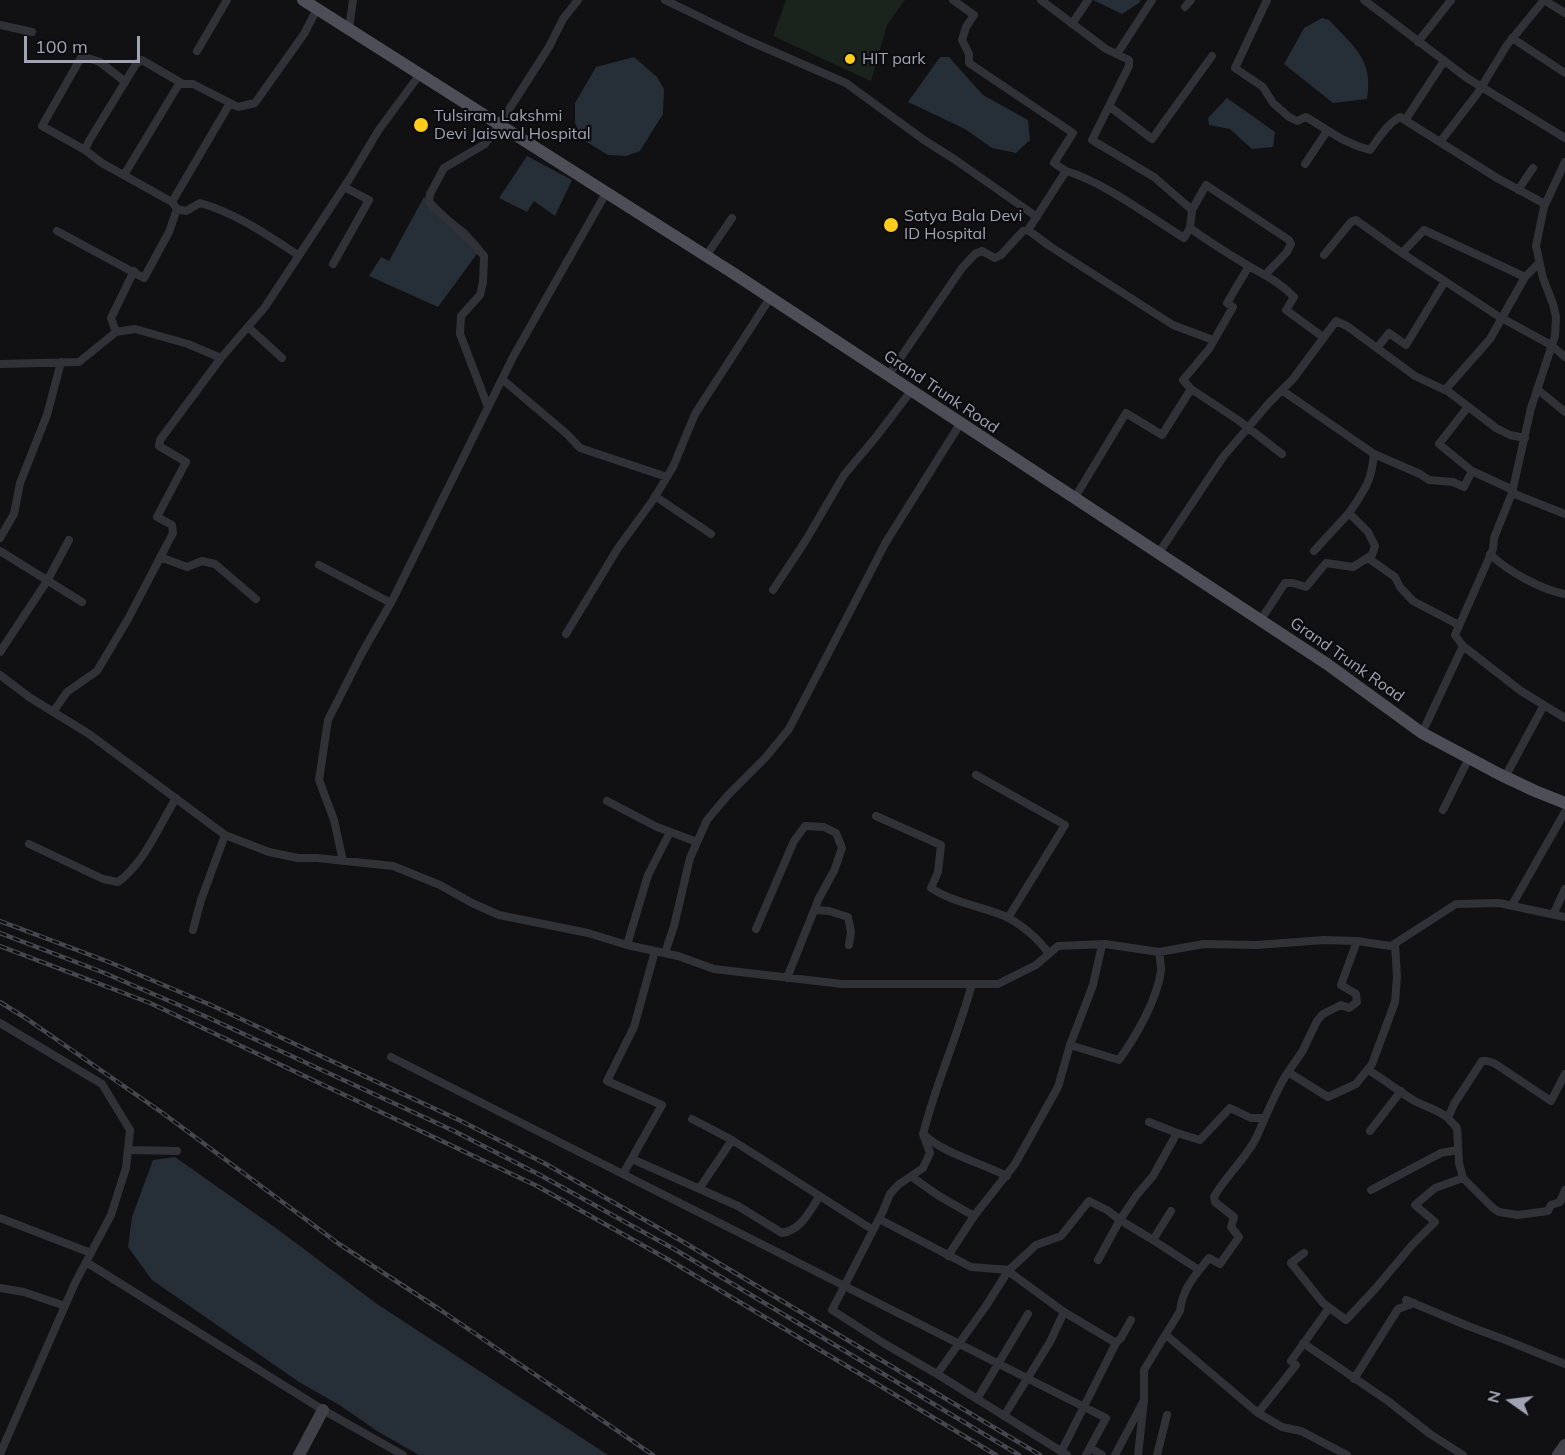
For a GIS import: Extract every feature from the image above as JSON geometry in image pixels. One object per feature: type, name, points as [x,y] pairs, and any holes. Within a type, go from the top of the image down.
[{"type":"main road","name":"Grand Trunk Road","points":[[303,0],[706,256],[1327,664],[1422,733],[1505,777],[1565,802]]},
{"type":"street","points":[[197,51],[228,0]]},
{"type":"street","points":[[349,29],[353,0]]},
{"type":"street","points":[[488,407],[460,334],[461,316],[480,295],[484,256],[475,244],[446,220],[429,202],[430,194],[444,168],[484,144],[499,125],[549,47],[563,19],[578,0]]},
{"type":"street","points":[[665,0],[747,40],[846,83],[924,140],[1037,217]]},
{"type":"street","points":[[953,0],[974,15],[966,27],[963,40],[969,54],[969,63],[1073,133],[1054,163],[1066,171],[1098,184],[1184,238],[1190,228],[1192,210],[1206,185],[1289,240],[1291,244],[1287,252],[1265,274]]},
{"type":"street","points":[[1041,0],[1106,49],[1126,57],[1129,62],[1092,140],[1154,177],[1192,210]]},
{"type":"street","points":[[1072,24],[1088,0]]},
{"type":"street","points":[[1117,54],[1152,0]]},
{"type":"street","points":[[1267,0],[1235,68],[1263,87],[1289,117],[1297,121],[1306,117],[1350,144],[1370,150],[1380,135],[1394,121],[1400,117],[1406,119],[1518,190],[1545,204]]},
{"type":"street","points":[[1364,0],[1481,87],[1565,138]]},
{"type":"street","points":[[1418,42],[1451,0]]},
{"type":"street","points":[[1440,142],[1481,87],[1512,38],[1544,0],[1565,13]]},
{"type":"street","points":[[124,175],[179,84],[193,84],[238,107],[255,104],[304,34],[317,9]]},
{"type":"street","points":[[0,25],[32,32]]},
{"type":"street","points":[[1512,38],[1565,73]]},
{"type":"street","points":[[124,81],[100,62],[82,56],[42,126],[174,206],[186,211],[200,203],[221,208],[298,255]]},
{"type":"street","points":[[1109,106],[1152,139],[1212,56]]},
{"type":"street","points":[[85,150],[136,64],[142,60],[183,84]]},
{"type":"street","points":[[1406,119],[1444,61]]},
{"type":"street","points":[[53,712],[67,692],[97,671],[128,619],[172,533],[172,525],[158,517],[186,462],[159,446],[160,440],[221,358],[265,307],[378,131],[420,74]]},
{"type":"street","points":[[57,231],[144,278],[169,232],[174,206],[230,103]]},
{"type":"street","points":[[1305,164],[1327,131]]},
{"type":"street","points":[[1565,162],[1545,204],[1536,246],[1556,317],[1555,336],[1537,389],[1513,491],[1490,554],[1455,635],[1463,646],[1521,692],[1565,718]]},
{"type":"street","points":[[1518,190],[1533,168]]},
{"type":"street","points":[[888,376],[962,268],[975,254],[982,251],[995,258],[1001,255],[1023,231],[1028,230],[1066,171]]},
{"type":"street","points":[[333,264],[369,200],[344,187]]},
{"type":"street","points":[[343,861],[334,820],[319,780],[328,720],[362,653],[391,603],[502,379],[606,193]]},
{"type":"street","points":[[706,256],[732,218]]},
{"type":"street","points":[[1324,255],[1356,220],[1402,253],[1502,318],[1551,345],[1565,357]]},
{"type":"street","points":[[1190,228],[1265,274],[1294,297],[1286,310],[1323,337]]},
{"type":"street","points":[[1028,230],[1173,325],[1213,340]]},
{"type":"street","points":[[1402,253],[1424,230],[1525,278]]},
{"type":"street","points":[[1445,390],[1490,339],[1525,278],[1539,263]]},
{"type":"street","points":[[1249,266],[1227,303],[1233,307],[1209,349],[1183,380],[1191,389],[1282,454]]},
{"type":"street","points":[[116,332],[111,318],[134,271]]},
{"type":"street","points":[[1377,348],[1389,333],[1406,345],[1445,281]]},
{"type":"street","points":[[566,634],[618,548],[667,477],[690,431],[695,414],[770,298]]},
{"type":"street","points":[[1553,304],[1565,308]]},
{"type":"street","points":[[1158,554],[1223,457],[1269,403],[1283,391],[1336,321],[1347,326],[1415,376],[1445,390],[1467,408],[1510,435],[1525,438]]},
{"type":"street","points":[[248,327],[282,358]]},
{"type":"street","points":[[0,364],[79,362],[116,332],[135,329],[188,344],[221,358]]},
{"type":"street","points":[[0,538],[14,514],[20,483],[47,416],[61,362]]},
{"type":"street","points":[[502,379],[580,448],[667,477]]},
{"type":"street","points":[[1074,499],[1126,413],[1162,435],[1191,389]]},
{"type":"street","points":[[1537,389],[1565,412]]},
{"type":"street","points":[[773,590],[806,540],[844,475],[910,391]]},
{"type":"street","points":[[1283,391],[1374,454],[1429,480],[1453,482],[1464,487],[1472,471]]},
{"type":"street","points":[[1467,408],[1439,444],[1472,471],[1565,514]]},
{"type":"street","points":[[665,953],[674,926],[690,858],[707,820],[789,729],[886,543],[960,424]]},
{"type":"street","points":[[1314,551],[1349,513],[1366,490],[1372,474],[1374,454]]},
{"type":"street","points":[[655,496],[711,534]]},
{"type":"street","points":[[1260,621],[1285,584],[1293,583],[1306,587],[1326,563],[1353,567],[1372,555],[1375,546],[1368,532],[1349,513]]},
{"type":"street","points":[[0,652],[47,581],[69,540]]},
{"type":"street","points":[[0,551],[81,602]]},
{"type":"street","points":[[1490,554],[1500,564],[1532,581],[1565,594]]},
{"type":"street","points":[[160,557],[188,567],[202,561],[215,564],[256,599]]},
{"type":"street","points":[[1368,558],[1395,577],[1400,587],[1413,601],[1459,625]]},
{"type":"street","points":[[319,565],[391,603]]},
{"type":"street","points":[[1422,733],[1463,646]]},
{"type":"street","points":[[0,675],[89,734],[225,835],[269,852],[298,858],[393,866],[440,885],[499,915],[588,933],[627,945],[665,953],[714,969],[842,984],[998,984],[1036,965],[1058,946],[1102,945],[1159,952],[1204,944],[1257,945],[1324,940],[1357,941],[1391,946],[1456,904],[1499,903],[1565,917]]},
{"type":"street","points":[[1505,777],[1544,705]]},
{"type":"street","points":[[1443,810],[1469,758]]},
{"type":"street","points":[[976,775],[1065,825],[1008,918]]},
{"type":"street","points":[[29,844],[103,879],[118,882],[129,875],[145,852],[176,798]]},
{"type":"street","points":[[607,801],[670,832],[697,842]]},
{"type":"street","points":[[1512,905],[1565,812]]},
{"type":"street","points":[[876,816],[941,845],[938,872],[932,888],[952,898],[1008,918],[1042,944],[1049,954]]},
{"type":"street","points":[[756,930],[794,841],[805,826],[824,827],[836,833],[842,848],[787,978]]},
{"type":"street","points":[[627,945],[648,875],[670,832]]},
{"type":"street","points":[[193,930],[201,900],[225,835]]},
{"type":"street","points":[[1554,913],[1565,890]]},
{"type":"street","points":[[815,910],[829,910],[848,917],[851,932],[849,945]]},
{"type":"street","points":[[1138,1455],[1144,1370],[1180,1311],[1187,1285],[1209,1258],[1220,1264],[1239,1237],[1231,1227],[1234,1217],[1215,1203],[1214,1197],[1223,1180],[1257,1136],[1288,1072],[1302,1052],[1317,1021],[1323,1014],[1341,1005],[1349,1008],[1357,1002],[1356,994],[1341,985],[1357,941]]},
{"type":"street","points":[[1288,1072],[1328,1096],[1356,1084],[1368,1070],[1395,1002],[1397,977],[1395,944]]},
{"type":"street","points":[[948,1256],[974,1216],[1007,1176],[1058,1087],[1070,1045],[1093,985],[1102,945]]},
{"type":"street","points":[[623,1174],[662,1105],[607,1081],[634,1027],[655,951]]},
{"type":"street","points":[[1070,1045],[1119,1060],[1129,1046],[1155,992],[1161,969],[1159,952]]},
{"type":"street","points":[[972,984],[923,1134],[930,1153],[923,1168],[898,1185],[890,1194],[832,1310],[1064,1453],[1083,1407],[1116,1343],[1131,1320]]},
{"type":"street","points":[[0,1023],[102,1084],[130,1130],[126,1168],[111,1215],[65,1305],[0,1454]]},
{"type":"street","points":[[391,1057],[1106,1418],[1088,1451],[1102,1455]]},
{"type":"street","points":[[1448,1118],[1454,1104],[1482,1061],[1494,1064],[1551,1101],[1565,1074]]},
{"type":"street","points":[[1368,1070],[1416,1102],[1434,1108],[1448,1118],[1457,1128],[1459,1163],[1464,1178],[1499,1212],[1518,1215],[1548,1211],[1551,1205],[1560,1202],[1565,1190]]},
{"type":"street","points":[[1370,1131],[1401,1091]]},
{"type":"street","points":[[1149,1122],[1200,1140],[1230,1108],[1251,1118],[1265,1118]]},
{"type":"street","points":[[692,1119],[732,1140],[873,1230]]},
{"type":"street","points":[[1098,1260],[1130,1204],[1157,1170],[1177,1133]]},
{"type":"street","points":[[923,1134],[935,1145],[956,1152],[1007,1176]]},
{"type":"street","points":[[699,1189],[732,1140]]},
{"type":"street","points":[[128,1150],[177,1151]]},
{"type":"street","points":[[1371,1190],[1442,1153],[1458,1150]]},
{"type":"street","points":[[632,1159],[738,1206],[782,1233],[792,1231],[819,1197]]},
{"type":"street","points":[[912,1177],[974,1216]]},
{"type":"street","points":[[1304,1253],[1291,1263],[1329,1308],[1346,1320],[1435,1222],[1415,1204],[1435,1188],[1464,1178]]},
{"type":"street","points":[[937,1374],[987,1306],[1009,1270],[1036,1245],[1061,1236],[1089,1201],[1107,1209],[1120,1220],[1199,1270]]},
{"type":"street","points":[[1153,1240],[1171,1211]]},
{"type":"street","points":[[0,1218],[91,1253]]},
{"type":"street","points":[[879,1219],[971,1267],[1009,1270],[1064,1312],[1116,1343]]},
{"type":"street","points":[[86,1262],[323,1410],[403,1455]]},
{"type":"street","points":[[0,1288],[24,1292],[65,1305]]},
{"type":"street","points":[[1354,1379],[1398,1309],[1410,1301],[1565,1364]]},
{"type":"street","points":[[1258,1413],[1296,1365],[1291,1361],[1329,1308]]},
{"type":"street","points":[[1004,1416],[1050,1342],[1064,1312]]},
{"type":"street","points":[[977,1399],[1028,1314]]},
{"type":"street","points":[[1166,1335],[1258,1413],[1272,1422],[1301,1431],[1347,1455]]},
{"type":"street","points":[[1303,1343],[1463,1455]]},
{"type":"street","points":[[1115,1455],[1143,1400]]},
{"type":"street","points":[[299,1455],[323,1410]]},
{"type":"street","points":[[1157,1455],[1167,1416]]},
{"type":"street","points":[[0,1431],[10,1433]]},
{"type":"street","points":[[1558,1455],[1565,1445]]},
{"type":"shaded area","name":"HIT park","points":[[786,0],[905,0],[887,25],[871,81],[773,36]]},
{"type":"shaded area","points":[[1093,0],[1141,0],[1122,14]]},
{"type":"shaded area","points":[[1322,18],[1329,20],[1360,54],[1367,73],[1367,99],[1333,103],[1284,64],[1304,28]]},
{"type":"shaded area","points":[[634,57],[657,77],[664,89],[663,114],[640,151],[626,156],[608,155],[582,139],[575,123],[575,103],[596,67]]},
{"type":"shaded area","points":[[940,57],[949,57],[983,95],[1028,120],[1030,140],[1016,153],[992,148],[965,129],[908,102]]},
{"type":"shaded area","points":[[1227,98],[1275,132],[1273,147],[1252,149],[1230,129],[1209,125],[1208,118]]},
{"type":"shaded area","points":[[527,156],[572,180],[555,216],[534,201],[527,212],[499,198]]},
{"type":"shaded area","points":[[424,197],[467,230],[482,247],[438,307],[369,276],[381,257],[389,261]]},
{"type":"shaded area","points":[[175,1157],[280,1231],[377,1304],[608,1455],[419,1455],[299,1382],[152,1280],[128,1247],[132,1217],[153,1160]]},
{"type":"railway","points":[[0,921],[109,962],[213,1006],[459,1120],[544,1163],[680,1240],[1040,1455]]},
{"type":"railway","points":[[0,933],[102,972],[209,1018],[454,1131],[540,1175],[674,1249],[1019,1455]]},
{"type":"railway","points":[[0,946],[150,1003],[537,1186],[669,1260],[996,1455]]},
{"type":"railway","points":[[0,1002],[164,1114],[339,1244],[439,1309],[653,1455]]},
{"type":"place","name":"HIT park","points":[[850,59]]},
{"type":"place","name":"Tulsiram Lakshmi Devi Jaiswal Hospital","points":[[421,125]]},
{"type":"place","name":"Satya Bala Devi ID Hospital","points":[[891,225]]}]
